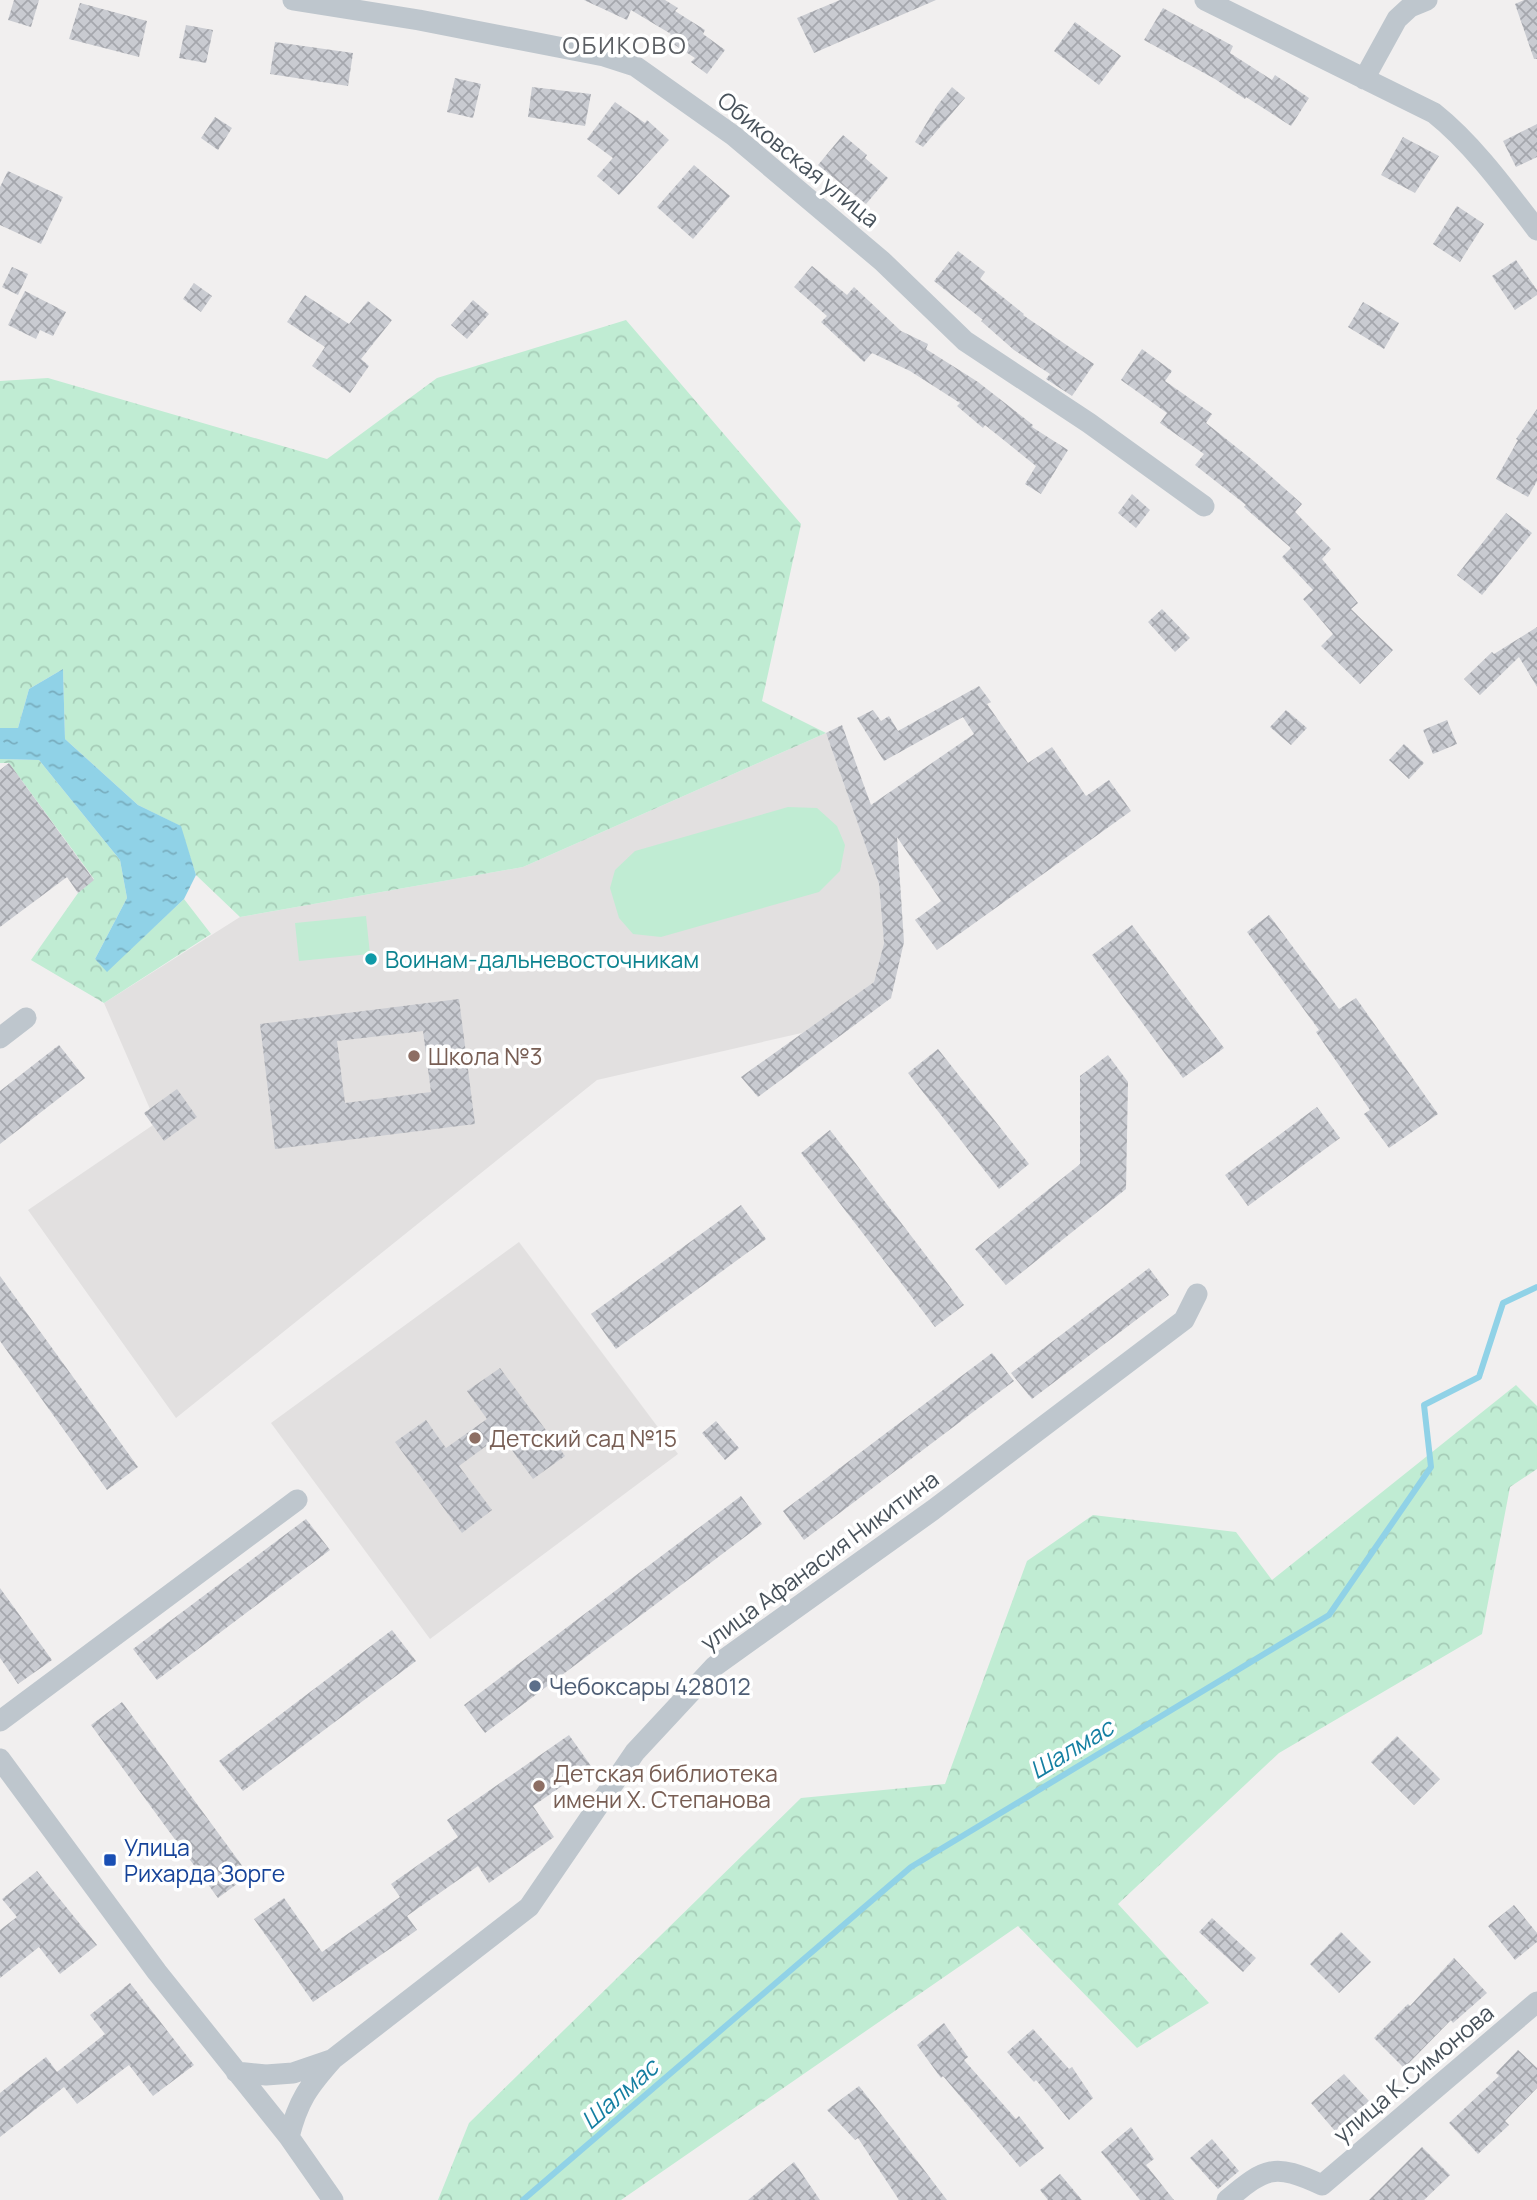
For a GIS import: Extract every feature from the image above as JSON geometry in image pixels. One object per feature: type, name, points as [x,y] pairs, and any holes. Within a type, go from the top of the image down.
[{"type":"street","name":"Обиковская улица","points":[[293,0],[419,20],[591,53],[635,66],[734,136],[882,261],[965,341],[1089,423],[1204,506]]},
{"type":"street","points":[[1205,0],[1434,113],[1448,124],[1510,194],[1537,230]]},
{"type":"street","points":[[1364,79],[1397,19],[1410,7],[1427,0]]},
{"type":"street","points":[[0,1038],[26,1018]]},
{"type":"street","name":"улица Афанасия Никитина","points":[[289,2137],[294,2114],[308,2087],[333,2059],[529,1907],[635,1752],[715,1666],[933,1510],[1184,1320],[1197,1294]]},
{"type":"street","points":[[0,1721],[297,1500]]},
{"type":"street","points":[[0,1759],[157,1972],[289,2137],[333,2200]]},
{"type":"street","name":"улица К.Симонова","points":[[1321,2192],[1537,2002]]},
{"type":"street","points":[[233,2068],[266,2075],[293,2073],[333,2059]]},
{"type":"street","points":[[1227,2200],[1256,2176],[1273,2170],[1298,2174],[1321,2192]]},
{"type":"shaded area","name":"Школа №3","points":[[826,733],[879,884],[884,943],[874,982],[806,1032],[597,1080],[176,1418],[28,1210],[156,1123],[104,1003],[240,917],[523,867]]},
{"type":"shaded area","name":"Детский сад №15","points":[[519,1242],[678,1454],[430,1639],[271,1423]]},
{"type":"green space","points":[[626,320],[801,524],[762,701],[826,733],[523,867],[240,917],[196,875],[180,826],[138,805],[65,739],[63,669],[29,689],[18,728],[0,728],[0,381],[48,378],[327,459],[437,378]]},
{"type":"green space","points":[[0,759],[39,760],[120,860],[127,898],[95,959],[107,971],[184,899],[211,934],[104,1003],[31,960],[78,893],[94,879],[9,763],[0,763]]},
{"type":"green space","points":[[788,807],[817,808],[837,826],[845,845],[840,871],[819,892],[661,937],[633,934],[619,918],[610,888],[615,870],[635,851]]},
{"type":"green space","points":[[366,916],[370,954],[299,961],[295,923]]},
{"type":"green space","points":[[1516,1385],[1537,1406],[1537,1469],[1510,1487],[1482,1634],[1279,1753],[1118,1904],[1209,2003],[1137,2048],[1018,1926],[621,2200],[438,2200],[469,2123],[801,1798],[945,1784],[1027,1561],[1093,1515],[1236,1532],[1272,1580]]},
{"type":"water","points":[[63,669],[65,739],[138,805],[181,826],[196,875],[184,899],[107,972],[95,959],[127,898],[120,860],[39,760],[0,759],[0,728],[18,728],[29,689]]},
{"type":"building","points":[[14,0],[39,0],[31,27],[8,20]]},
{"type":"building","points":[[584,0],[665,0],[678,8],[675,11],[705,30],[703,34],[725,50],[707,74],[691,62],[695,58],[667,40],[671,34],[631,10],[627,20]]},
{"type":"building","points":[[840,0],[936,0],[814,53],[797,18]]},
{"type":"building","points":[[1524,0],[1537,0],[1537,59],[1534,59],[1515,4]]},
{"type":"building","points":[[80,3],[147,21],[139,57],[69,39]]},
{"type":"building","points":[[1163,8],[1233,46],[1230,53],[1272,80],[1275,75],[1309,98],[1291,126],[1246,97],[1245,99],[1215,79],[1144,40]]},
{"type":"building","points":[[1075,22],[1121,56],[1099,85],[1054,51]]},
{"type":"building","points":[[186,25],[213,30],[206,63],[179,58]]},
{"type":"building","points":[[275,42],[353,53],[348,86],[270,74]]},
{"type":"building","points":[[455,78],[481,84],[473,118],[447,112]]},
{"type":"building","points":[[532,87],[591,94],[585,126],[528,117]]},
{"type":"building","points":[[952,87],[965,98],[923,147],[915,142]]},
{"type":"building","points":[[615,102],[645,123],[647,120],[669,140],[619,195],[597,176],[613,158],[587,139]]},
{"type":"building","points":[[215,117],[232,128],[218,150],[201,138]]},
{"type":"building","points":[[1537,124],[1537,157],[1516,167],[1503,141]]},
{"type":"building","points":[[843,135],[867,155],[865,158],[888,178],[866,204],[818,165]]},
{"type":"building","points":[[1403,137],[1439,156],[1415,193],[1381,175]]},
{"type":"building","points":[[694,165],[730,196],[693,239],[657,207]]},
{"type":"building","points":[[8,171],[63,197],[41,244],[0,225],[0,187]]},
{"type":"building","points":[[1457,206],[1484,224],[1460,262],[1433,244]]},
{"type":"building","points":[[958,251],[985,272],[980,279],[1023,315],[1094,364],[1072,396],[1046,379],[1050,374],[1014,350],[981,321],[983,320],[934,281]]},
{"type":"building","points":[[1516,260],[1537,290],[1537,295],[1515,310],[1492,276]]},
{"type":"building","points":[[812,266],[847,295],[854,287],[901,331],[928,344],[926,349],[978,382],[1033,425],[1032,427],[1068,450],[1041,494],[1025,484],[1036,466],[985,425],[983,428],[957,406],[960,403],[910,371],[872,353],[864,362],[821,322],[827,316],[794,287]]},
{"type":"building","points":[[12,267],[28,274],[18,295],[2,287]]},
{"type":"building","points":[[194,283],[212,296],[201,312],[183,299]]},
{"type":"building","points":[[25,291],[66,312],[53,336],[40,330],[36,339],[8,325]]},
{"type":"building","points":[[305,295],[349,324],[368,301],[392,320],[361,359],[369,366],[350,393],[312,366],[325,347],[287,322]]},
{"type":"building","points":[[473,300],[489,314],[467,339],[451,325]]},
{"type":"building","points":[[1363,302],[1399,323],[1384,349],[1348,327]]},
{"type":"building","points":[[1142,349],[1172,371],[1165,381],[1212,414],[1206,423],[1302,504],[1295,512],[1331,549],[1322,559],[1358,603],[1351,609],[1393,650],[1360,684],[1321,646],[1333,634],[1303,599],[1313,590],[1282,557],[1291,548],[1244,507],[1246,505],[1195,465],[1204,454],[1160,423],[1167,413],[1121,380]]},
{"type":"building","points":[[1537,409],[1537,481],[1528,497],[1496,479],[1518,440],[1516,439]]},
{"type":"building","points":[[1132,494],[1150,510],[1136,528],[1118,513]]},
{"type":"building","points":[[1506,513],[1532,533],[1482,595],[1457,575]]},
{"type":"building","points":[[1162,609],[1190,638],[1175,652],[1148,622]]},
{"type":"building","points":[[1537,627],[1537,687],[1519,657],[1480,695],[1464,679],[1492,652],[1494,654]]},
{"type":"building","points":[[979,686],[991,702],[987,704],[1028,763],[1052,747],[1086,796],[1109,780],[1131,811],[937,950],[915,920],[941,901],[897,837],[904,942],[891,998],[758,1097],[741,1077],[874,982],[884,943],[879,884],[826,733],[842,725],[871,805],[974,734],[963,717],[884,761],[857,718],[873,710],[881,721],[889,716],[898,731]]},
{"type":"building","points":[[1286,710],[1307,728],[1291,745],[1270,727]]},
{"type":"building","points":[[1447,720],[1457,744],[1433,754],[1423,730]]},
{"type":"building","points":[[1404,744],[1424,763],[1409,779],[1389,760]]},
{"type":"building","points":[[9,763],[94,880],[78,893],[67,877],[0,927],[0,770]]},
{"type":"building","points":[[1269,915],[1339,1009],[1356,998],[1438,1114],[1389,1148],[1364,1114],[1370,1110],[1316,1032],[1319,1030],[1247,932]]},
{"type":"building","points":[[1132,925],[1224,1048],[1183,1078],[1092,955]]},
{"type":"building","points":[[459,999],[475,1124],[275,1149],[260,1024]],"holes":[[[423,1031],[431,1092],[345,1103],[337,1041]]]},
{"type":"building","points":[[59,1045],[85,1078],[0,1144],[0,1091]]},
{"type":"building","points":[[938,1049],[1029,1164],[999,1189],[908,1073]]},
{"type":"building","points":[[1108,1055],[1128,1082],[1126,1189],[1006,1285],[975,1249],[1080,1164],[1080,1076]]},
{"type":"building","points":[[177,1089],[197,1117],[164,1141],[144,1113]]},
{"type":"building","points":[[1317,1107],[1340,1138],[1248,1206],[1225,1175]]},
{"type":"building","points":[[830,1130],[964,1305],[935,1327],[801,1153]]},
{"type":"building","points":[[741,1205],[766,1239],[616,1349],[591,1314]]},
{"type":"building","points":[[1149,1268],[1169,1295],[1032,1399],[1011,1373]]},
{"type":"building","points":[[0,1276],[138,1467],[107,1490],[0,1341]]},
{"type":"building","points":[[992,1353],[1014,1381],[804,1540],[783,1511]]},
{"type":"building","points":[[500,1368],[565,1456],[533,1479],[501,1435],[459,1466],[492,1510],[462,1533],[395,1442],[426,1420],[446,1448],[487,1419],[467,1391]]},
{"type":"building","points":[[716,1421],[739,1448],[725,1460],[702,1433]]},
{"type":"building","points":[[741,1496],[762,1524],[485,1733],[464,1705]]},
{"type":"building","points":[[306,1519],[330,1550],[157,1680],[133,1649]]},
{"type":"building","points":[[0,1588],[52,1660],[18,1684],[0,1658]]},
{"type":"building","points":[[392,1630],[416,1661],[243,1791],[219,1761]]},
{"type":"building","points":[[122,1702],[249,1875],[218,1898],[91,1725]]},
{"type":"building","points":[[569,1735],[591,1766],[533,1806],[554,1837],[489,1883],[478,1866],[407,1916],[417,1930],[313,2002],[254,1919],[284,1898],[322,1952],[400,1897],[391,1884],[458,1837],[447,1820]]},
{"type":"building","points":[[1397,1736],[1440,1779],[1414,1805],[1371,1762]]},
{"type":"building","points":[[37,1871],[97,1945],[60,1974],[39,1947],[0,1978],[0,1930],[17,1917],[2,1899]]},
{"type":"building","points":[[1514,1905],[1537,1933],[1537,1942],[1515,1960],[1488,1926]]},
{"type":"building","points":[[1212,1918],[1256,1958],[1243,1972],[1199,1932]]},
{"type":"building","points":[[1341,1932],[1371,1962],[1339,1993],[1310,1964]]},
{"type":"building","points":[[1454,1958],[1487,1993],[1453,2023],[1451,2020],[1404,2068],[1374,2038],[1408,2004],[1410,2006]]},
{"type":"building","points":[[130,1983],[194,2065],[153,2096],[129,2065],[77,2104],[64,2087],[0,2137],[0,2093],[46,2057],[57,2072],[105,2034],[90,2015]]},
{"type":"building","points":[[944,2023],[968,2057],[964,2060],[1016,2119],[1019,2116],[1044,2148],[1020,2167],[943,2076],[941,2078],[917,2045]]},
{"type":"building","points":[[1033,2029],[1069,2069],[1072,2067],[1093,2098],[1069,2120],[1036,2080],[1034,2082],[1007,2052]]},
{"type":"building","points":[[1518,2050],[1537,2068],[1537,2088],[1505,2121],[1509,2125],[1478,2154],[1449,2123],[1499,2076],[1496,2073]]},
{"type":"building","points":[[1344,2074],[1369,2101],[1335,2131],[1311,2103]]},
{"type":"building","points":[[859,2086],[947,2200],[899,2200],[858,2138],[855,2140],[827,2110]]},
{"type":"building","points":[[1131,2127],[1154,2159],[1146,2165],[1174,2200],[1140,2200],[1101,2152]]},
{"type":"building","points":[[1212,2139],[1239,2171],[1218,2189],[1190,2158]]},
{"type":"building","points":[[1422,2147],[1450,2175],[1424,2200],[1369,2200]]},
{"type":"building","points":[[794,2162],[820,2200],[748,2200]]},
{"type":"building","points":[[1060,2174],[1082,2200],[1048,2200],[1040,2190]]},
{"type":"waterway","name":"Шалмас","points":[[523,2200],[911,1867],[1329,1615],[1431,1467],[1424,1405],[1479,1377],[1503,1303],[1537,1287]]},
{"type":"place","name":"Воинам-дальневосточникам","points":[[371,959]]},
{"type":"place","name":"Школа №3","points":[[414,1056]]},
{"type":"place","name":"Детский сад №15","points":[[475,1438]]},
{"type":"place","name":"Чебоксары 428012","points":[[535,1686]]},
{"type":"place","name":"Детская библиотека имени Х. Степанова","points":[[539,1786]]},
{"type":"place","name":"Улица Рихарда Зорге","points":[[110,1860]]},
{"type":"district","name":"ОБИКОВО","points":[[625,44]]}]
